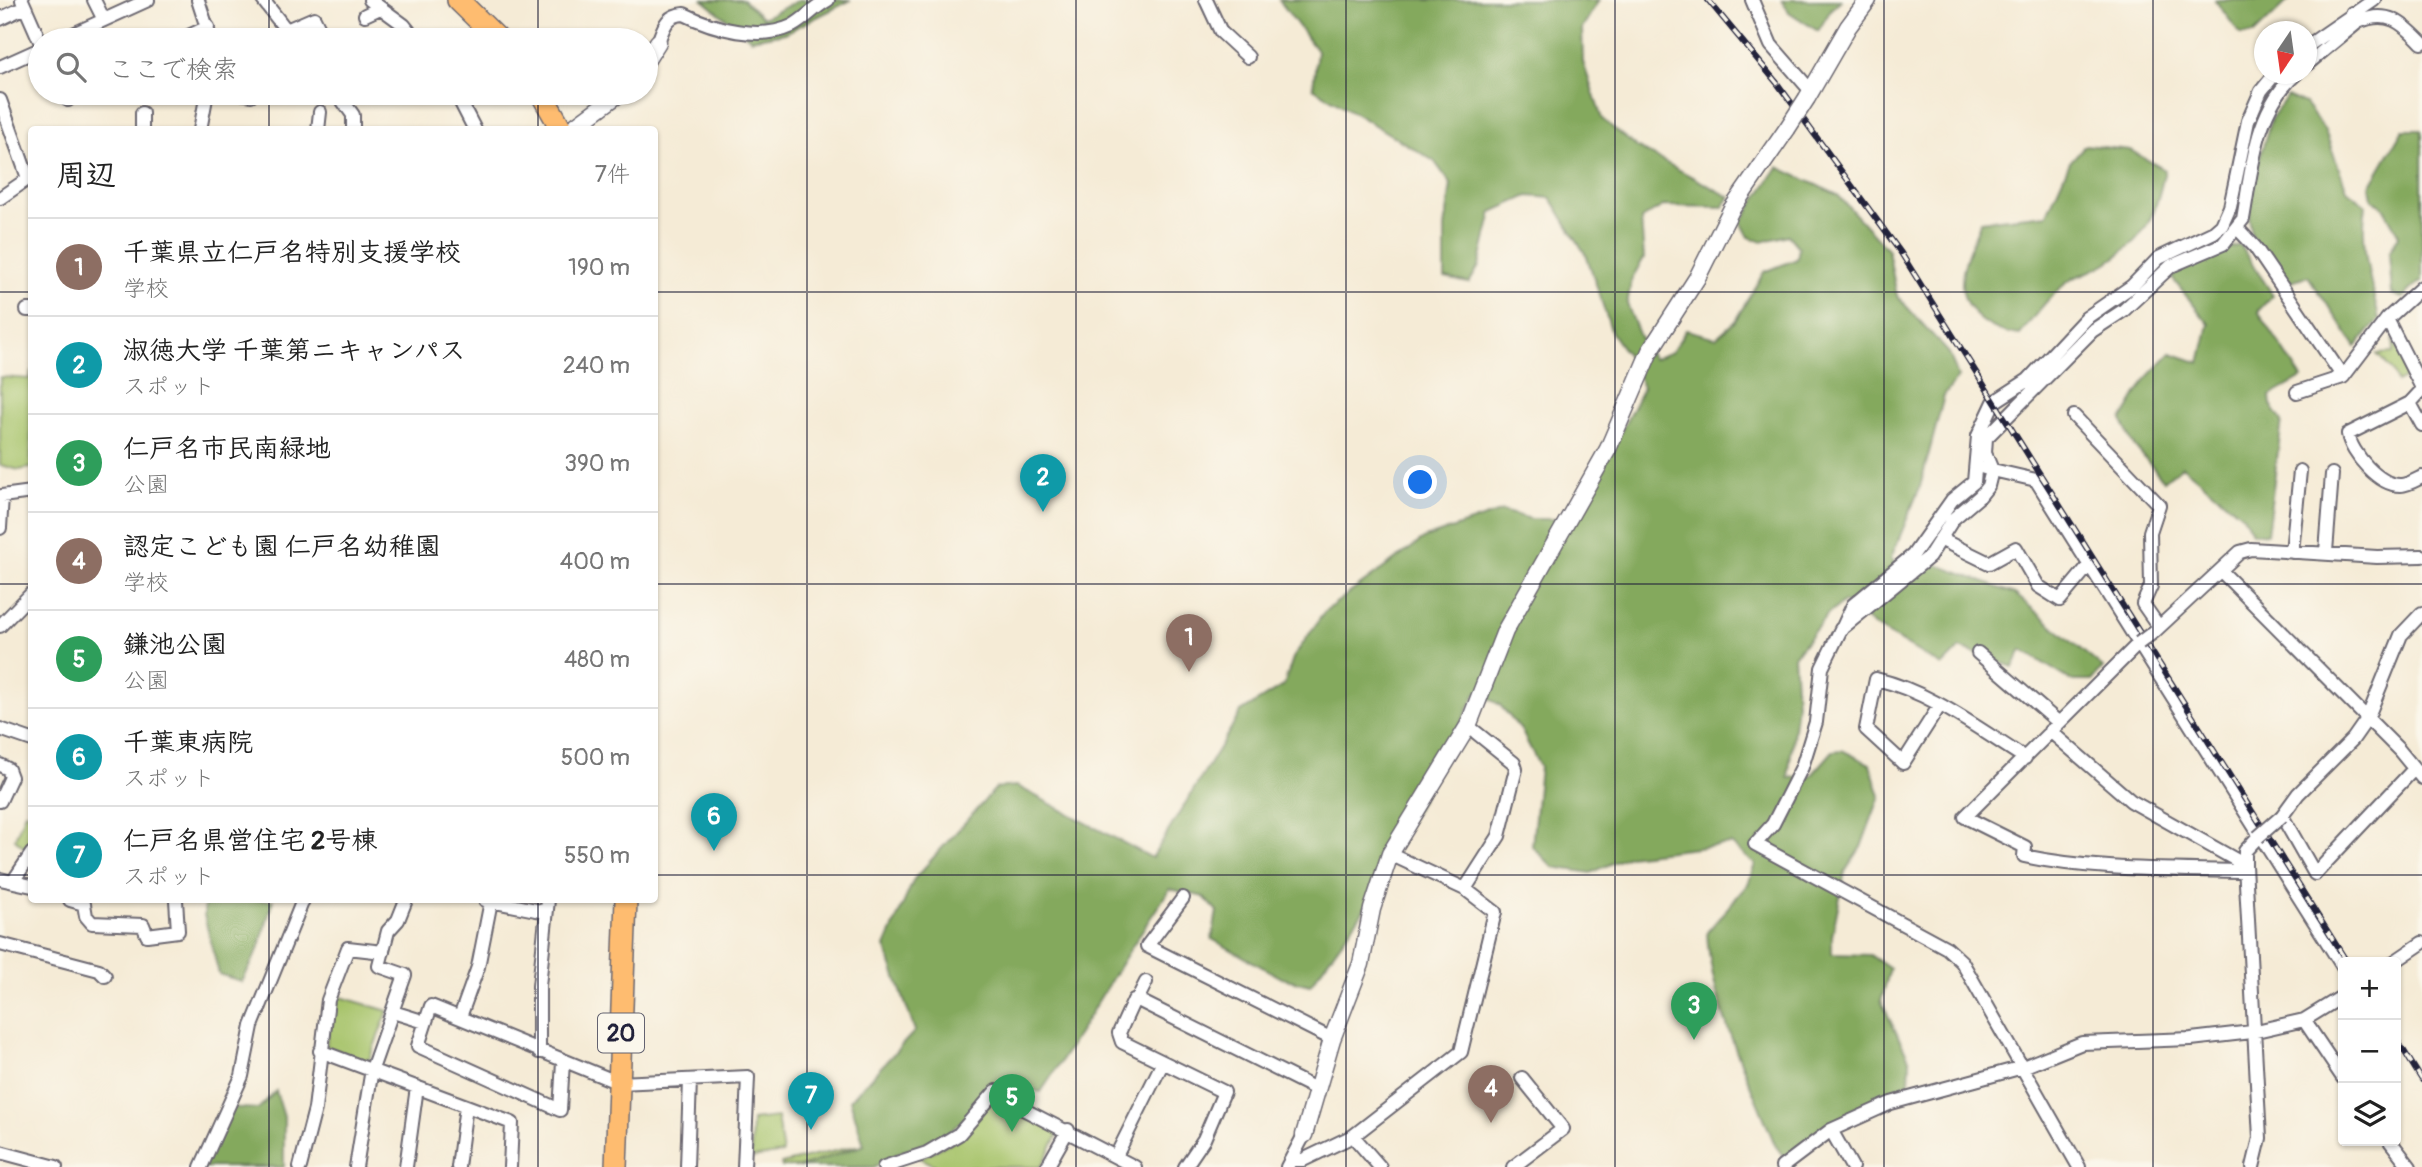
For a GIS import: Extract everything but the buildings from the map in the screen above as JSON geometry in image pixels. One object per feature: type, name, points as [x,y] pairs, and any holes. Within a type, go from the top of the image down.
[{"type":"main road","points":[[458,0],[487,28]]},
{"type":"main road","points":[[548,105],[560,126]]},
{"type":"main road","name":"20","points":[[616,1167],[626,903]]},
{"type":"street","points":[[94,0],[104,20]]},
{"type":"street","points":[[86,28],[148,0]]},
{"type":"street","points":[[198,0],[208,27]]},
{"type":"street","points":[[263,0],[283,28]]},
{"type":"street","points":[[658,41],[667,21],[676,14],[684,13],[729,30],[773,32],[793,25],[828,0]]},
{"type":"street","points":[[1206,0],[1221,32],[1248,57]]},
{"type":"street","points":[[1752,0],[1771,45],[1809,95]]},
{"type":"street","points":[[1289,1164],[1304,1135],[1332,1039],[1361,964],[1372,909],[1390,854],[1468,726],[1505,631],[1608,449],[1650,351],[1697,278],[1731,210],[1787,129],[1848,27],[1868,0]]},
{"type":"street","points":[[2317,54],[2374,0]]},
{"type":"street","points":[[0,19],[23,2],[34,28]]},
{"type":"street","points":[[365,15],[375,4],[406,28]]},
{"type":"street","points":[[2317,40],[2355,17],[2383,15],[2395,18],[2422,43]]},
{"type":"street","points":[[300,28],[314,18],[319,28]]},
{"type":"street","points":[[0,67],[28,54]]},
{"type":"street","points":[[2079,1167],[1962,962],[1947,948],[1755,844],[1773,824],[1802,767],[1816,722],[1822,668],[1853,605],[1913,555],[1952,500],[1974,482],[1978,436],[1994,402],[2028,380],[2086,318],[2132,286],[2159,258],[2214,233],[2222,225],[2231,207],[2248,121],[2267,84]]},
{"type":"street","points":[[1841,629],[1929,558],[1965,506],[1980,496],[1988,486],[1992,470],[1985,453],[1986,438],[2092,331],[2124,310],[2171,266],[2223,244],[2238,229],[2243,219],[2260,129],[2279,92],[2287,84]]},
{"type":"street","points":[[0,100],[28,172]]},
{"type":"street","points":[[200,126],[201,105]]},
{"type":"street","points":[[345,105],[352,116],[353,126]]},
{"type":"street","points":[[462,105],[473,126]]},
{"type":"street","points":[[575,126],[604,105]]},
{"type":"street","points":[[318,126],[320,112]]},
{"type":"street","points":[[142,113],[142,126]]},
{"type":"street","points":[[0,198],[28,178]]},
{"type":"street","points":[[2238,229],[2255,247],[2343,377]]},
{"type":"street","points":[[2297,392],[2343,377],[2387,319],[2422,287]]},
{"type":"street","points":[[2387,319],[2422,389],[2410,403],[2348,434],[2349,442],[2378,478],[2400,485],[2422,477]]},
{"type":"street","points":[[2410,403],[2422,425]]},
{"type":"street","points":[[2074,416],[2159,505],[2150,532],[2151,586],[2143,604],[2157,629]]},
{"type":"street","points":[[1977,467],[2036,480],[2338,959]]},
{"type":"street","points":[[2292,552],[2300,471]]},
{"type":"street","points":[[2326,552],[2332,474]]},
{"type":"street","points":[[0,528],[2,496],[28,493]]},
{"type":"street","points":[[1940,539],[1989,563],[2017,548],[2038,586],[2060,600],[2090,564]]},
{"type":"street","points":[[2245,868],[2108,866],[2024,856],[2025,848],[1965,817],[2139,643],[2221,572],[2240,552],[2251,549],[2377,557],[2422,556]]},
{"type":"street","points":[[2221,572],[2418,773],[2315,874],[2282,816]]},
{"type":"street","points":[[0,626],[28,597]]},
{"type":"street","points":[[2253,1167],[2260,1138],[2252,1032],[2254,991],[2245,851],[2282,816],[2298,794],[2353,739],[2367,719],[2401,635],[2422,613]]},
{"type":"street","points":[[1978,653],[2131,802],[2245,868]]},
{"type":"street","points":[[1940,705],[1903,762],[1866,729],[1877,679],[1906,686],[1940,705],[2025,758]]},
{"type":"street","points":[[1465,889],[1499,836],[1516,769],[1514,763],[1468,726]]},
{"type":"street","points":[[0,729],[28,737]]},
{"type":"street","points":[[0,765],[8,769],[11,777],[0,801]]},
{"type":"street","points":[[1289,1164],[1353,1136],[1461,1052],[1496,912],[1465,889],[1390,854]]},
{"type":"street","points":[[14,880],[28,859]]},
{"type":"street","points":[[0,879],[28,885]]},
{"type":"street","points":[[1138,957],[1183,898]]},
{"type":"street","points":[[80,903],[84,904],[86,916],[92,923],[144,925],[147,934],[178,931],[176,903]]},
{"type":"street","points":[[201,1167],[242,1076],[252,1026],[302,903]]},
{"type":"street","points":[[356,1167],[372,1069],[405,975],[379,966],[388,931],[398,920],[405,903]]},
{"type":"street","points":[[460,1017],[478,967],[488,903]]},
{"type":"street","points":[[518,903],[547,906],[539,986],[539,1052]]},
{"type":"street","points":[[2401,958],[2422,943]]},
{"type":"street","points":[[0,944],[99,970],[105,976]]},
{"type":"street","points":[[1147,946],[1332,1039]]},
{"type":"street","points":[[300,1167],[315,1108],[328,1000],[348,948],[383,952]]},
{"type":"street","points":[[1146,982],[1137,1000],[1134,1000],[1119,1038],[1224,1092],[1204,1139],[1185,1167]]},
{"type":"street","points":[[1782,1167],[1831,1130],[1924,1092],[2023,1067],[2082,1042],[2191,1039],[2252,1032],[2304,1020],[2338,999]]},
{"type":"street","points":[[1137,1000],[1316,1089]]},
{"type":"street","points":[[563,1062],[560,1110],[418,1046],[430,1006],[619,1083],[748,1077],[744,1167]]},
{"type":"street","points":[[393,1012],[425,1022]]},
{"type":"street","points":[[2304,1020],[2338,1071]]},
{"type":"street","points":[[320,1051],[512,1123],[510,1167]]},
{"type":"street","points":[[1116,1157],[1163,1062]]},
{"type":"street","points":[[1513,1167],[1563,1129],[1522,1077]]},
{"type":"street","points":[[687,1167],[691,1080]]},
{"type":"street","points":[[406,1167],[417,1087]]},
{"type":"street","points":[[884,1167],[927,1153],[959,1134],[996,1091],[1023,1109],[1135,1167]]},
{"type":"street","points":[[458,1167],[466,1106]]},
{"type":"street","points":[[1047,1167],[1068,1130]]},
{"type":"street","points":[[1831,1130],[1852,1167]]},
{"type":"street","points":[[1353,1136],[1380,1167]]},
{"type":"street","points":[[2394,1146],[2410,1167]]},
{"type":"street","points":[[0,1152],[21,1162],[56,1167]]},
{"type":"green space","points":[[703,0],[743,0],[763,18],[799,0],[851,0],[785,33],[751,39]]},
{"type":"green space","points":[[1279,0],[1599,0],[1582,28],[1583,62],[1602,119],[1638,148],[1730,197],[1723,207],[1663,206],[1641,219],[1644,258],[1632,278],[1627,304],[1641,339],[1653,359],[1672,352],[1686,330],[1716,338],[1735,321],[1764,272],[1797,259],[1799,248],[1788,235],[1762,242],[1749,237],[1741,222],[1778,167],[1838,195],[1888,250],[1897,296],[1949,353],[1958,377],[1944,396],[1920,487],[1891,558],[1910,582],[1936,564],[2015,594],[2103,668],[2092,681],[2072,681],[2022,650],[2013,667],[1960,648],[1942,666],[1875,626],[1844,602],[1828,614],[1794,656],[1797,704],[1788,778],[1811,776],[1833,751],[1842,750],[1870,764],[1880,796],[1861,847],[1845,872],[1832,936],[1832,954],[1870,955],[1890,969],[1881,1001],[1910,1061],[1909,1082],[1857,1107],[1784,1157],[1775,1145],[1723,1014],[1710,960],[1707,932],[1748,884],[1755,864],[1731,844],[1628,856],[1591,873],[1553,867],[1532,846],[1540,767],[1521,730],[1500,705],[1477,692],[1362,913],[1310,985],[1282,978],[1212,939],[1217,911],[1204,897],[1170,889],[1041,1092],[1004,1083],[945,1136],[896,1154],[874,1167],[800,1167],[864,1145],[850,1100],[915,1031],[885,946],[914,879],[996,788],[1017,786],[1152,858],[1241,712],[1284,685],[1293,658],[1325,611],[1425,538],[1502,511],[1531,519],[1577,519],[1643,388],[1632,362],[1612,333],[1587,257],[1551,198],[1528,196],[1492,212],[1479,266],[1469,283],[1445,278],[1445,228],[1451,184],[1434,161],[1313,88],[1317,51]]},
{"type":"green space","points":[[1782,0],[1841,0],[1832,8],[1818,31],[1789,12]]},
{"type":"green space","points":[[2215,0],[2289,0],[2267,21],[2254,21],[2254,34],[2240,34]]},
{"type":"green space","points":[[2287,96],[2305,104],[2325,131],[2347,190],[2366,205],[2365,249],[2379,319],[2356,347],[2308,276],[2287,282],[2252,236],[2249,218],[2259,160],[2271,119]]},
{"type":"green space","points":[[2403,130],[2421,130],[2422,135],[2422,280],[2402,298],[2392,294],[2389,253],[2399,235],[2383,207],[2372,199],[2370,186]]},
{"type":"green space","points":[[2085,145],[2130,150],[2165,170],[2148,224],[2121,253],[2103,265],[2072,279],[2057,291],[2020,335],[2000,331],[1974,313],[1964,296],[1962,285],[1966,261],[1981,221],[2047,214],[2070,162]]},
{"type":"green space","points":[[2240,245],[2273,295],[2258,311],[2302,378],[2270,396],[2271,405],[2282,421],[2267,534],[2252,532],[2244,517],[2182,466],[2164,481],[2132,443],[2122,420],[2146,379],[2171,353],[2200,363],[2209,324],[2171,277],[2206,256]]},
{"type":"green space","points":[[2393,339],[2411,374],[2397,382],[2393,371],[2377,354],[2394,353]]},
{"type":"green space","points":[[0,377],[28,379],[28,468],[19,470],[0,465]]},
{"type":"green space","points":[[25,812],[28,813],[27,850],[15,839]]},
{"type":"green space","points":[[205,903],[272,903],[259,948],[242,982],[219,974],[204,915]]},
{"type":"green space","points":[[334,995],[388,1011],[368,1062],[326,1046]]},
{"type":"green space","points":[[276,1091],[284,1117],[284,1167],[203,1167],[228,1107],[258,1109]]},
{"type":"green space","points":[[996,1094],[1057,1130],[1058,1135],[1041,1167],[938,1167],[920,1158],[963,1136]]},
{"type":"green space","points":[[777,1117],[783,1153],[753,1158],[752,1120]]},
{"type":"green space","points":[[856,1146],[870,1167],[782,1167],[781,1164]]},
{"type":"railway","points":[[1708,0],[1777,83],[1901,253],[2344,957]]},
{"type":"railway","points":[[2401,1046],[2422,1080]]},
{"type":"place","name":"淑徳大学 千葉第ニキャンパス","points":[[1043,512]]},
{"type":"place","name":"千葉県立仁戸名特別支援学校","points":[[1189,672]]},
{"type":"place","name":"千葉東病院","points":[[714,851]]},
{"type":"place","name":"仁戸名市民南緑地","points":[[1694,1040]]},
{"type":"place","name":"認定こども園 仁戸名幼稚園","points":[[1491,1123]]},
{"type":"place","name":"仁戸名県営住宅 2号棟","points":[[811,1130]]},
{"type":"place","name":"鎌池公園","points":[[1012,1132]]}]
